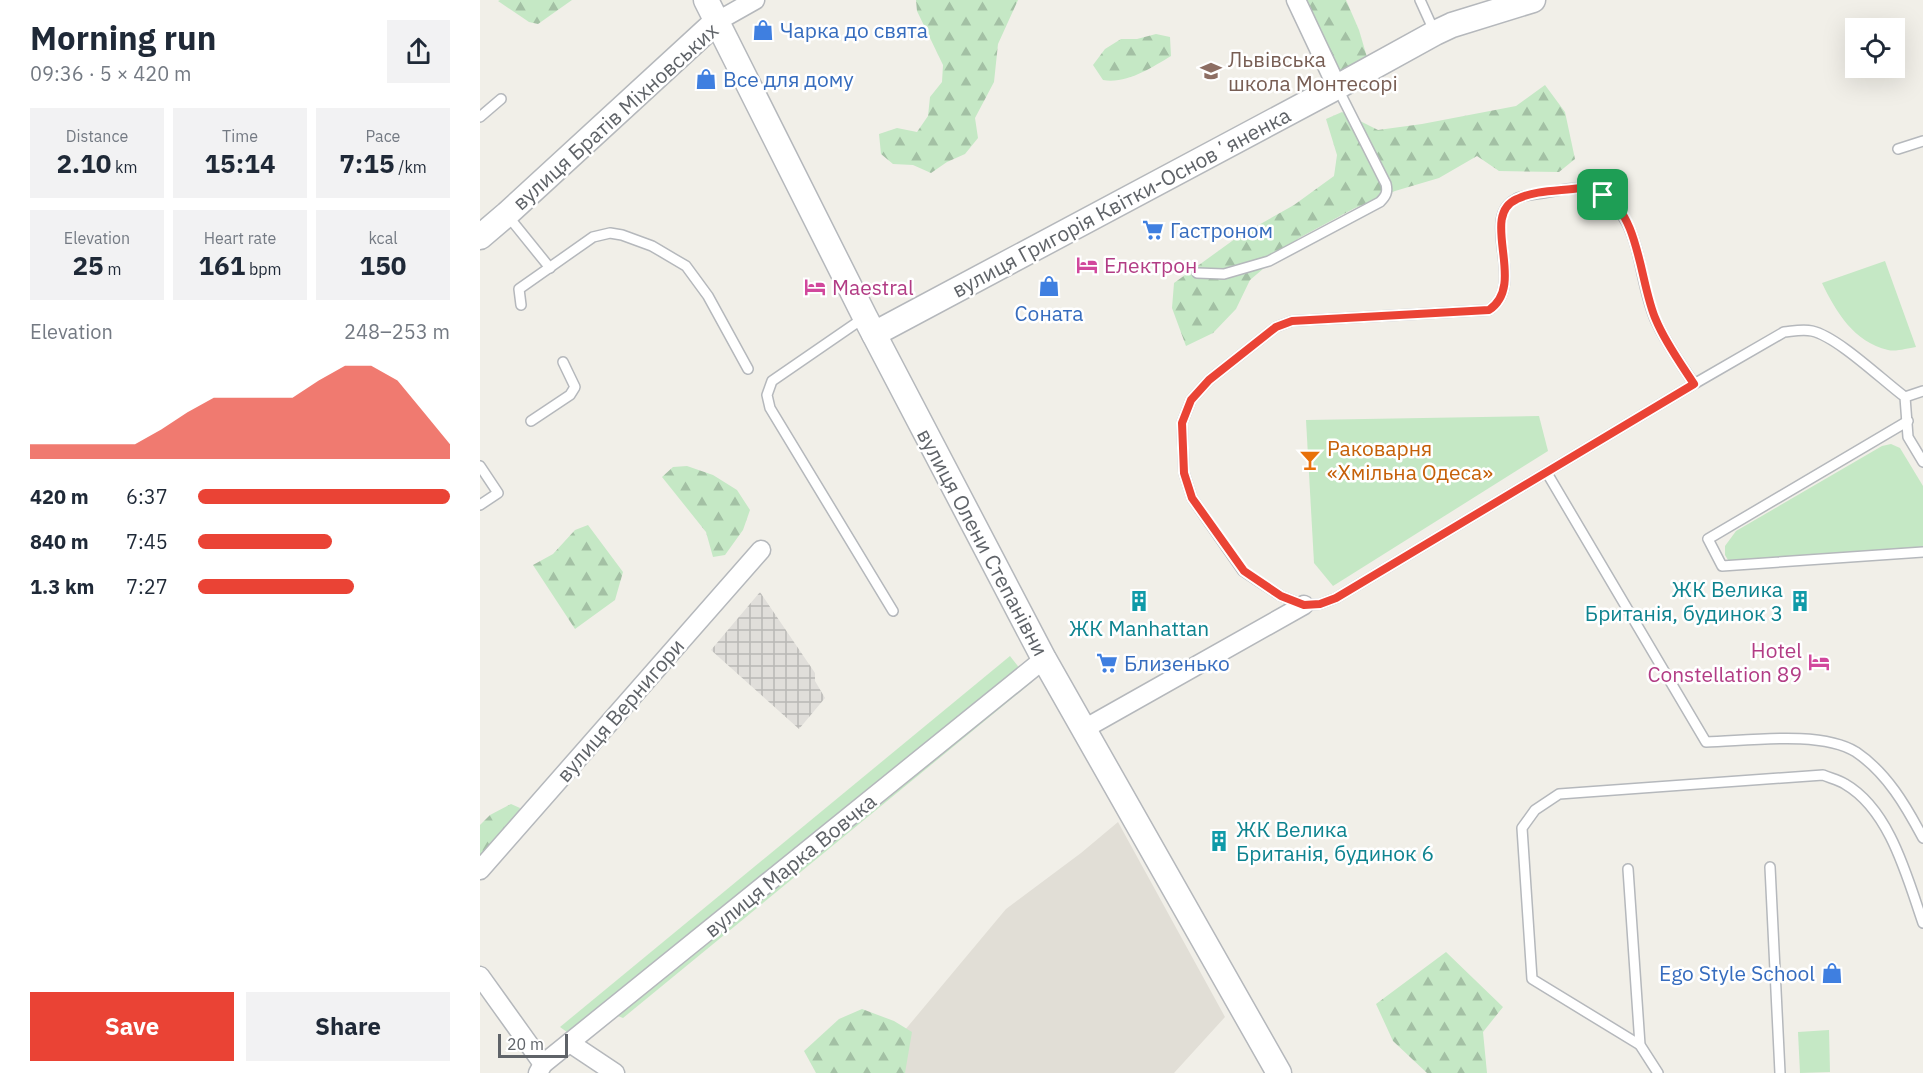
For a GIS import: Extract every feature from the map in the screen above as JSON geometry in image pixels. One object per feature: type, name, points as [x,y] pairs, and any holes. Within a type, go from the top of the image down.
[{"type":"street","name":"вулиця Олени Степанівни","points":[[706,0],[869,326],[1044,659],[1279,1073]]},
{"type":"street","name":"вулиця Братів Міхновських","points":[[480,237],[716,22],[755,0]]},
{"type":"street","points":[[1296,0],[1337,87]]},
{"type":"street","name":"вулиця Григорія Квітки-Основʼяненка","points":[[869,326],[1337,87],[1435,33],[1533,0]]},
{"type":"street","name":"вулиця Вернигори","points":[[480,870],[761,550]]},
{"type":"street","points":[[1084,729],[1304,605]]},
{"type":"street","name":"вулиця Марка Вовчка","points":[[540,1069],[570,1042],[1044,659]]},
{"type":"street","points":[[480,976],[540,1069]]},
{"type":"street","points":[[570,1042],[615,1073]]},
{"type":"lane","points":[[1420,0],[1435,33]]},
{"type":"lane","points":[[1197,273],[1224,274],[1269,261],[1380,202],[1385,197],[1386,184],[1337,87]]},
{"type":"lane","points":[[480,117],[501,99]]},
{"type":"lane","points":[[1898,149],[1923,141]]},
{"type":"lane","points":[[1694,384],[1656,320],[1633,239],[1626,220],[1616,206],[1603,195],[1580,188],[1533,194],[1515,199],[1503,211],[1501,227],[1506,281],[1498,304],[1489,310],[1315,318],[1292,321],[1276,327],[1209,380],[1191,400],[1182,423],[1184,473],[1192,498],[1244,571],[1281,596],[1304,605],[1320,604],[1336,598],[1784,332],[1800,330],[1814,332],[1835,343],[1905,397],[1908,436],[1923,462]]},
{"type":"lane","points":[[507,214],[550,268]]},
{"type":"lane","points":[[521,305],[519,289],[593,237],[610,233],[652,246],[686,266],[708,296],[748,369]]},
{"type":"lane","points":[[869,326],[772,381],[767,395],[770,408],[893,611]]},
{"type":"lane","points":[[531,421],[570,395],[575,387],[563,362]]},
{"type":"lane","points":[[1905,397],[1923,391]]},
{"type":"lane","points":[[1908,422],[1708,539],[1722,566],[1923,552]]},
{"type":"lane","points":[[480,466],[498,493],[480,505]]},
{"type":"lane","points":[[1547,473],[1706,742],[1795,738],[1823,741],[1854,752],[1883,776],[1906,806],[1923,838]]},
{"type":"lane","points":[[1658,1073],[1640,1045],[1532,979],[1522,828],[1535,810],[1559,794],[1823,775],[1845,784],[1865,799],[1880,821],[1897,849],[1923,923]]},
{"type":"lane","points":[[1770,867],[1780,1073]]},
{"type":"lane","points":[[1628,869],[1640,1045]]},
{"type":"shaded area","points":[[760,592],[815,673],[815,681],[825,698],[799,729],[711,650]]},
{"type":"shaded area","points":[[1118,822],[1225,1017],[1174,1073],[869,1073],[1006,909]]},
{"type":"green space","points":[[572,0],[538,24],[529,22],[498,1]]},
{"type":"green space","points":[[916,0],[1018,0],[998,44],[994,82],[975,118],[978,138],[965,154],[931,173],[913,165],[893,164],[881,154],[879,134],[897,128],[917,132],[928,116],[930,97],[942,82],[943,65],[917,11]]},
{"type":"green space","points":[[1301,0],[1346,0],[1359,30],[1369,64],[1338,77]]},
{"type":"green space","points":[[1156,34],[1170,37],[1171,56],[1147,70],[1112,81],[1103,80],[1093,65],[1105,49],[1121,39],[1137,39]]},
{"type":"green space","points":[[1545,85],[1565,112],[1575,159],[1559,172],[1499,171],[1477,156],[1439,178],[1395,191],[1353,209],[1299,238],[1250,280],[1236,309],[1213,333],[1186,346],[1172,308],[1174,283],[1239,236],[1294,205],[1334,176],[1337,155],[1326,119],[1342,112],[1378,130],[1422,124],[1516,106]]},
{"type":"green space","points":[[1885,261],[1916,347],[1891,350],[1865,340],[1840,315],[1822,283]]},
{"type":"green space","points":[[1539,416],[1548,451],[1333,586],[1314,563],[1306,420]]},
{"type":"green space","points":[[1891,444],[1900,448],[1923,486],[1923,554],[1731,565],[1725,555],[1725,546],[1736,531],[1882,446]]},
{"type":"green space","points":[[687,466],[713,475],[737,490],[750,510],[743,530],[725,555],[713,557],[706,532],[662,477],[673,467]]},
{"type":"green space","points":[[588,525],[623,572],[615,600],[575,629],[533,565],[553,554],[575,530]]},
{"type":"green space","points":[[1010,656],[1021,670],[571,1035],[560,1027]]},
{"type":"green space","points":[[1027,677],[1032,682],[623,1018],[610,1013]]},
{"type":"green space","points":[[511,804],[520,808],[517,817],[480,862],[480,825],[490,815]]},
{"type":"green space","points":[[1446,952],[1503,1007],[1483,1032],[1487,1073],[1427,1073],[1393,1041],[1376,1004]]},
{"type":"green space","points":[[862,1009],[894,1021],[912,1032],[905,1073],[816,1073],[804,1051],[839,1019]]},
{"type":"green space","points":[[1829,1030],[1830,1072],[1800,1073],[1798,1032]]},
{"type":"place","name":"Чарка до свята","points":[[763,30]]},
{"type":"place","name":"Львівська школа Монтесорі","points":[[1211,71]]},
{"type":"place","name":"Все для дому","points":[[706,79]]},
{"type":"place","name":"Гастроном","points":[[1153,230]]},
{"type":"place","name":"Електрон","points":[[1087,265]]},
{"type":"place","name":"Соната","points":[[1049,286]]},
{"type":"place","name":"Maestral","points":[[815,287]]},
{"type":"place","name":"Раковарня «Хмільна Одеса»","points":[[1310,460]]},
{"type":"place","name":"ЖК Manhattan","points":[[1139,601]]},
{"type":"place","name":"ЖК Велика Британія, будинок 3","points":[[1800,601]]},
{"type":"place","name":"Hotel Constellation 89","points":[[1819,662]]},
{"type":"place","name":"Близенько","points":[[1107,663]]},
{"type":"place","name":"ЖК Велика Британія, будинок 6","points":[[1219,841]]},
{"type":"place","name":"Ego Style School","points":[[1832,973]]},
{"type":"route","points":[[1580,188],[1603,195],[1616,206],[1626,220],[1656,320],[1694,384],[1336,598],[1320,604],[1304,605],[1281,596],[1244,571],[1192,498],[1184,473],[1182,423],[1191,400],[1209,380],[1276,327],[1292,321],[1489,310],[1498,304],[1506,281],[1501,227],[1503,211],[1515,199],[1533,194],[1580,188]]}]
